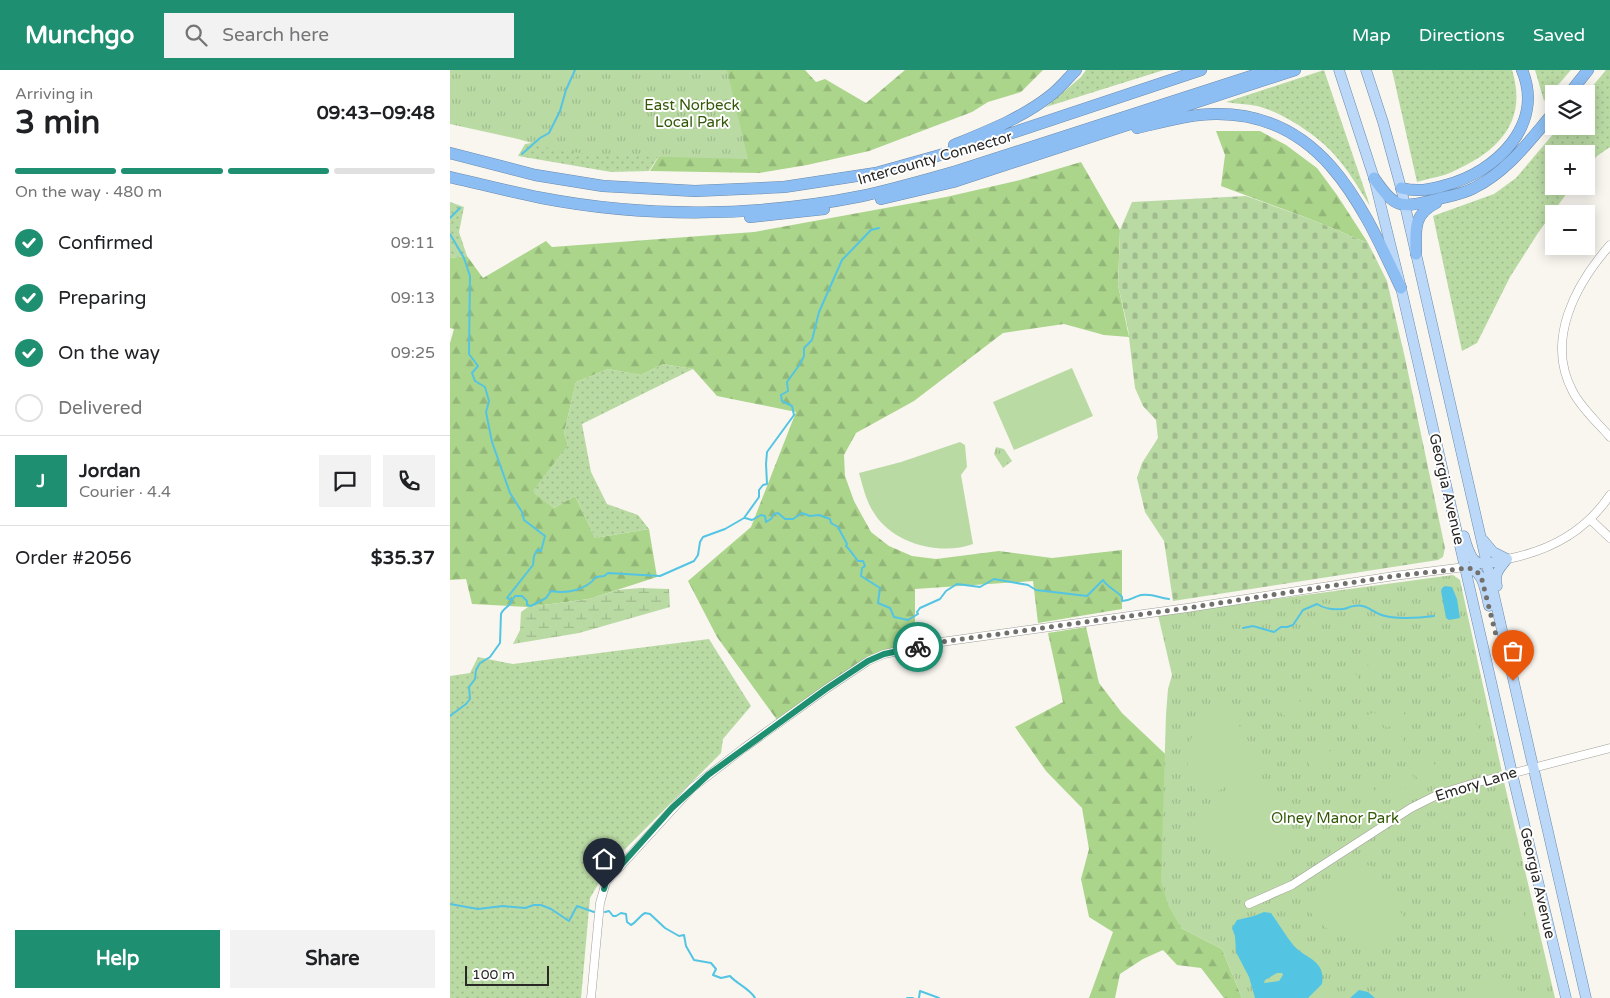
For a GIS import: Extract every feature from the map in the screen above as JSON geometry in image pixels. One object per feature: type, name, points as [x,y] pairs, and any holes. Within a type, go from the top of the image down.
[{"type":"highway","points":[[898,166],[997,128],[1026,112],[1052,94],[1076,70]]},
{"type":"highway","name":"Intercounty Connector","points":[[450,153],[535,175],[603,186],[686,191],[784,187],[876,172],[976,145],[1201,70]]},
{"type":"highway","name":"Intercounty Connector","points":[[450,177],[543,198],[657,211],[736,210],[783,207],[861,196],[957,171],[1270,70]]},
{"type":"highway","points":[[657,211],[673,219],[731,218],[805,212],[908,194],[953,182],[1295,70]]},
{"type":"highway","points":[[1401,188],[1412,191],[1426,191],[1455,183],[1479,172],[1497,159],[1513,142],[1522,126],[1527,110],[1528,93],[1522,70]]},
{"type":"highway","points":[[1576,85],[1588,70]]},
{"type":"highway","points":[[1084,139],[1185,117],[1216,114],[1265,120],[1286,129],[1306,142],[1328,162],[1347,188],[1368,218],[1401,288]]},
{"type":"highway","points":[[1374,178],[1393,202],[1405,206],[1451,196],[1472,189],[1491,179],[1507,166],[1545,122]]},
{"type":"highway","points":[[1416,254],[1416,225],[1424,210],[1451,196]]},
{"type":"main road","name":"Georgia Avenue","points":[[1366,70],[1383,122],[1401,188],[1586,998]]},
{"type":"main road","name":"Georgia Avenue","points":[[1340,74],[1374,178],[1401,288],[1512,773],[1566,998]]},
{"type":"main road","points":[[1442,467],[1470,556],[1475,562],[1486,564],[1507,559]]},
{"type":"main road","points":[[1480,535],[1493,552],[1507,559]]},
{"type":"main road","points":[[1499,618],[1495,575],[1498,568],[1507,559]]},
{"type":"main road","points":[[1465,567],[1475,570],[1481,576],[1498,643],[1506,650]]},
{"type":"street","points":[[1610,245],[1588,274],[1574,298],[1565,321],[1561,344],[1564,369],[1574,393],[1580,403],[1610,437]]},
{"type":"street","points":[[1507,559],[1522,556],[1567,537],[1590,519],[1610,495]]},
{"type":"street","points":[[1590,519],[1610,538]]},
{"type":"street","points":[[590,998],[600,903],[606,882],[692,788],[826,689],[868,661],[884,654],[941,642],[1465,567]]},
{"type":"street","name":"Emory Lane","points":[[1249,904],[1292,886],[1425,800],[1459,787],[1610,748]]},
{"type":"green space","name":"East Norbeck Local Park","points":[[450,70],[727,70],[748,159],[593,155],[552,149],[518,139],[450,124]]},
{"type":"green space","points":[[472,70],[519,70],[508,74],[490,74]]},
{"type":"green space","points":[[668,70],[805,70],[816,82],[825,79],[866,103],[905,70],[1043,70],[1021,92],[988,102],[972,112],[869,151],[807,165],[759,173],[650,171],[666,145]]},
{"type":"green space","points":[[1086,70],[1164,70],[1046,107],[1081,77]]},
{"type":"green space","points":[[1324,70],[1370,206],[1337,158],[1325,145],[1307,131],[1287,118],[1267,109],[1253,105],[1226,102]]},
{"type":"green space","points":[[1392,70],[1512,70],[1516,88],[1516,104],[1513,119],[1506,132],[1484,154],[1450,173],[1417,182]]},
{"type":"green space","points":[[1535,70],[1571,70],[1558,85],[1545,85],[1544,101]]},
{"type":"green space","points":[[1606,70],[1610,70],[1610,147],[1595,158],[1595,145],[1545,145],[1545,195],[1565,195],[1558,205],[1545,205],[1545,223],[1510,277],[1477,343],[1462,351],[1433,216],[1494,194],[1516,178],[1552,135],[1595,135],[1594,85]]},
{"type":"green space","points":[[1216,131],[1260,131],[1286,145],[1317,168],[1368,243],[1221,186],[1225,155]]},
{"type":"green space","points":[[544,141],[666,145],[649,171],[611,172],[518,156],[525,144]]},
{"type":"green space","points":[[1081,162],[1120,230],[1118,285],[1129,337],[1104,335],[1064,324],[1003,333],[914,401],[856,433],[844,455],[845,476],[854,501],[871,532],[889,546],[912,556],[936,559],[999,551],[1052,558],[1122,550],[1122,609],[1038,623],[1033,581],[915,589],[915,648],[884,654],[780,724],[717,637],[688,581],[751,527],[796,412],[717,396],[693,369],[663,364],[641,375],[608,369],[576,382],[564,433],[568,445],[532,492],[554,508],[575,496],[595,538],[649,529],[657,577],[589,599],[528,607],[472,604],[466,579],[450,580],[450,343],[454,329],[450,328],[450,258],[467,256],[483,278],[546,241],[552,247],[754,232],[946,197],[1020,180]]},
{"type":"green space","points":[[1246,196],[1310,219],[1368,243],[1387,281],[1405,358],[1445,548],[1443,557],[1438,560],[1173,601],[1164,541],[1145,512],[1137,478],[1142,463],[1158,438],[1156,420],[1143,406],[1135,388],[1128,329],[1118,285],[1120,230],[1132,202]]},
{"type":"green space","points":[[450,202],[464,207],[459,232],[467,256],[450,258]]},
{"type":"green space","points":[[663,364],[693,369],[582,424],[591,472],[607,504],[638,515],[649,529],[595,538],[575,496],[554,508],[531,492],[568,445],[564,433],[576,382],[608,369],[641,375]]},
{"type":"green space","points":[[1072,368],[1093,416],[1014,450],[993,402]]},
{"type":"green space","points":[[960,442],[965,445],[967,467],[961,475],[973,544],[947,549],[919,545],[905,540],[882,524],[869,504],[859,473],[901,462]]},
{"type":"green space","points":[[996,447],[1004,449],[1012,461],[1003,468],[994,454]]},
{"type":"green space","name":"Olney Manor Park","points":[[1453,575],[1460,580],[1505,786],[1555,998],[1242,998],[1222,949],[1181,928],[1168,905],[1161,881],[1166,714],[1168,689],[1172,675],[1158,615]]},
{"type":"green space","points":[[640,588],[669,589],[670,607],[579,633],[513,644],[520,630],[521,612],[528,607],[589,599],[617,590]]},
{"type":"green space","points":[[1086,627],[1099,683],[1122,713],[1180,768],[1181,928],[1222,949],[1242,998],[1224,998],[1201,968],[1177,965],[1163,950],[1143,959],[1120,974],[1115,998],[1089,998],[1113,932],[1089,917],[1081,879],[1089,849],[1082,808],[1046,771],[1015,727],[1063,702],[1048,633]]},
{"type":"green space","points":[[709,639],[751,706],[723,739],[721,753],[610,864],[590,898],[581,998],[450,998],[450,676],[470,673],[478,657],[513,664]]},
{"type":"green space","points":[[1373,653],[1382,671],[1374,676],[1364,658]]},
{"type":"green space","points":[[1362,659],[1372,677],[1364,681],[1354,664]]},
{"type":"green space","points":[[1351,665],[1361,683],[1353,687],[1343,670]]},
{"type":"green space","points":[[1458,672],[1464,684],[1443,695],[1437,683]]},
{"type":"green space","points":[[1315,676],[1324,694],[1316,698],[1307,681]]},
{"type":"green space","points":[[1303,682],[1313,700],[1305,704],[1295,687]]},
{"type":"green space","points":[[1293,688],[1302,706],[1294,710],[1285,693]]},
{"type":"green space","points":[[1282,694],[1291,711],[1283,716],[1273,698]]},
{"type":"green space","points":[[1469,695],[1475,705],[1453,717],[1447,707]]},
{"type":"green space","points":[[1396,700],[1406,717],[1397,722],[1388,704]]},
{"type":"green space","points":[[1225,702],[1263,765],[1201,801],[1189,773],[1189,746],[1201,722]]},
{"type":"green space","points":[[1385,706],[1395,723],[1387,728],[1377,710]]},
{"type":"green space","points":[[1374,712],[1384,729],[1376,734],[1366,716]]},
{"type":"green space","points":[[1471,716],[1485,738],[1471,743],[1458,722]]},
{"type":"green space","points":[[1363,718],[1373,735],[1365,740],[1355,722]]},
{"type":"green space","points":[[1400,734],[1410,752],[1402,756],[1392,739]]},
{"type":"green space","points":[[1327,746],[1338,766],[1316,777],[1306,759]]},
{"type":"green space","points":[[1430,756],[1439,773],[1431,778],[1422,760]]},
{"type":"green space","points":[[1419,762],[1429,779],[1420,784],[1411,766]]},
{"type":"green space","points":[[1408,768],[1418,785],[1410,790],[1400,772]]},
{"type":"green space","points":[[1397,774],[1407,791],[1398,796],[1389,778]]},
{"type":"green space","points":[[1380,775],[1390,792],[1382,797],[1372,780]]},
{"type":"green space","points":[[1261,780],[1298,847],[1280,855],[1263,858],[1243,857],[1224,850],[1209,838],[1196,816]]},
{"type":"green space","points":[[1369,781],[1379,798],[1371,803],[1361,785]]},
{"type":"green space","points":[[1365,864],[1371,866],[1407,922],[1406,932],[1378,941],[1364,942],[1350,939],[1337,935],[1325,927],[1306,905],[1311,893],[1349,865],[1353,870]]},
{"type":"green space","points":[[1521,908],[1529,928],[1498,947],[1486,928]]},
{"type":"green space","points":[[1501,977],[1513,980],[1523,998],[1463,998]]},
{"type":"water","points":[[1445,586],[1452,587],[1457,599],[1460,618],[1449,620],[1446,618],[1441,591]]},
{"type":"water","points":[[1264,912],[1271,913],[1294,946],[1318,965],[1321,970],[1322,984],[1308,998],[1255,998],[1249,977],[1236,952],[1235,936],[1232,928],[1237,920]],"holes":[[[1277,973],[1282,973],[1283,975],[1279,981],[1264,983],[1265,980]]]},
{"type":"water","points":[[1359,990],[1368,992],[1375,998],[1350,998]]},
{"type":"waterway","points":[[522,154],[540,138],[549,133],[560,111],[566,90],[575,70]]},
{"type":"waterway","points":[[450,218],[460,208]]},
{"type":"waterway","points":[[512,600],[515,596],[522,596],[527,601],[527,605],[531,606],[546,598],[551,591],[576,590],[587,585],[596,577],[604,576],[608,573],[660,576],[694,561],[698,555],[700,542],[703,537],[725,529],[744,518],[759,497],[759,490],[763,485],[767,484],[767,452],[794,415],[792,406],[782,401],[781,395],[788,391],[787,382],[800,364],[804,356],[804,348],[812,340],[819,312],[842,260],[871,230],[879,228]]},
{"type":"waterway","points":[[450,234],[464,258],[470,276],[469,354],[478,366],[472,373],[475,381],[485,387],[489,401],[486,412],[492,442],[510,493],[522,512],[524,520],[545,536],[541,551],[537,550],[534,556],[533,565],[507,598],[512,600],[501,614],[500,643],[490,657],[480,663],[476,670],[475,679],[469,687],[470,699],[450,716]]},
{"type":"waterway","points":[[745,518],[752,520],[761,515],[765,516],[766,522],[774,514],[778,513],[785,519],[793,519],[802,513],[810,516],[819,515],[830,519],[831,523],[838,527],[847,544],[846,546],[858,561],[863,561],[865,566],[862,568],[861,576],[880,588],[878,603],[890,608],[894,617],[908,620],[918,614],[917,612],[920,608],[940,599],[946,591],[957,584],[980,587],[994,579],[1028,585],[1036,590],[1087,596],[1103,580],[1122,597],[1122,601],[1145,595],[1169,599]]},
{"type":"waterway","points":[[1243,628],[1253,626],[1274,632],[1281,627],[1293,625],[1303,610],[1317,604],[1326,608],[1336,609],[1362,606],[1379,614],[1398,618],[1434,616]]},
{"type":"waterway","points":[[450,904],[478,909],[503,906],[525,908],[541,905],[569,921],[577,906],[594,912]]},
{"type":"waterway","points":[[605,912],[609,911],[613,916],[621,913],[626,914],[627,922],[631,925],[645,913],[650,914],[665,928],[679,936],[684,935],[686,946],[694,960],[711,963],[716,969],[713,975],[721,978],[730,976],[755,998]]},
{"type":"waterway","points":[[919,998],[920,991],[939,998]]},
{"type":"waterway","points":[[907,998],[913,998]]},
{"type":"way so far","points":[[918,647],[941,642],[1187,608],[1394,576],[1455,568],[1472,568],[1481,576],[1498,643],[1506,650],[1513,681]]},
{"type":"route","points":[[604,889],[606,882],[672,808],[708,775],[826,689],[868,661],[884,654],[918,647]]}]
